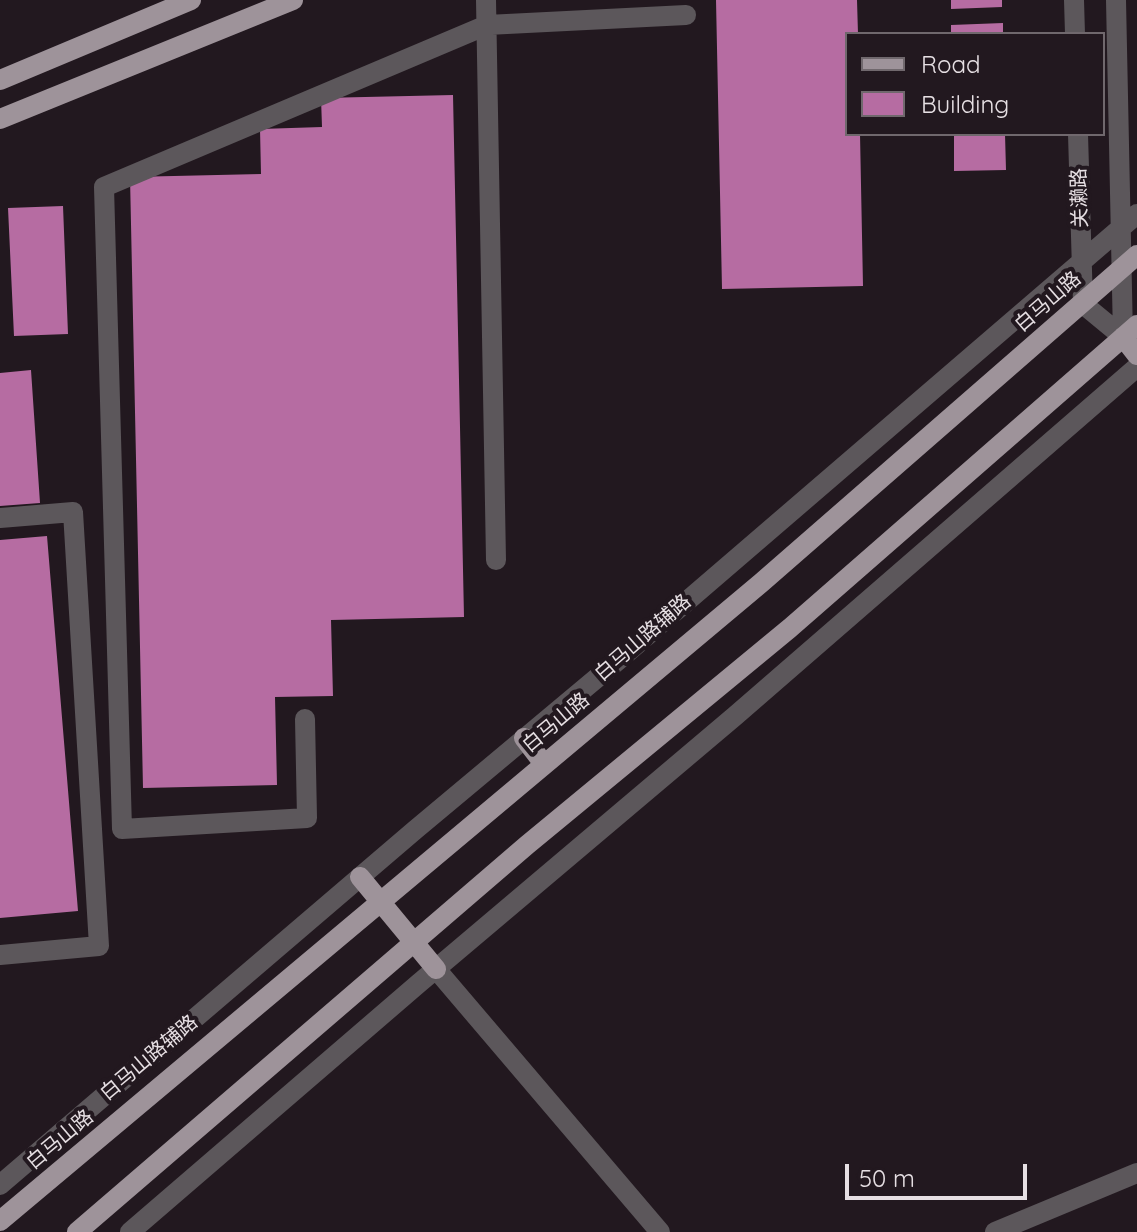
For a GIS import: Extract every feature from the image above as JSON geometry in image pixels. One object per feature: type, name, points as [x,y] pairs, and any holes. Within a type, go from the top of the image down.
[{"type":"main road","points":[[0,80],[191,0]]},
{"type":"main road","points":[[0,119],[293,0]]},
{"type":"main road","name":"白马山路","points":[[0,1221],[761,583],[1130,261]]},
{"type":"main road","points":[[77,1232],[527,845],[790,628],[1130,331],[1137,355]]},
{"type":"main road","points":[[524,738],[544,764]]},
{"type":"main road","points":[[360,877],[436,969]]},
{"type":"street","points":[[486,0],[496,560]]},
{"type":"street","points":[[1074,0],[1075,32]]},
{"type":"street","name":"关濑路","points":[[1116,0],[1130,220],[1130,331]]},
{"type":"street","points":[[305,719],[307,818],[122,829],[104,187],[487,25],[686,15]]},
{"type":"street","name":"关濑路","points":[[1078,136],[1083,304]]},
{"type":"street","name":"白马山路辅路","points":[[0,1185],[1130,220]]},
{"type":"street","points":[[1083,304],[1130,331]]},
{"type":"street","points":[[130,1232],[735,716],[1137,367]]},
{"type":"street","points":[[0,518],[73,512],[99,946],[0,955]]},
{"type":"street","points":[[436,969],[660,1232]]},
{"type":"street","points":[[995,1232],[1137,1173]]},
{"type":"building","points":[[716,0],[857,0],[858,32],[845,32],[845,136],[860,136],[863,286],[722,289]]},
{"type":"building","points":[[951,0],[1002,0],[1002,7],[951,9]]},
{"type":"building","points":[[1003,23],[1003,32],[951,32],[951,25]]},
{"type":"building","points":[[453,95],[464,617],[331,620],[333,696],[275,697],[277,785],[143,788],[130,177],[261,174],[260,129],[322,127],[321,98]]},
{"type":"building","points":[[954,136],[1005,136],[1006,170],[954,171]]},
{"type":"building","points":[[63,206],[68,334],[14,336],[8,208]]},
{"type":"building","points":[[31,370],[40,503],[0,506],[0,373]]},
{"type":"building","points":[[47,536],[78,911],[0,918],[0,540]]}]
